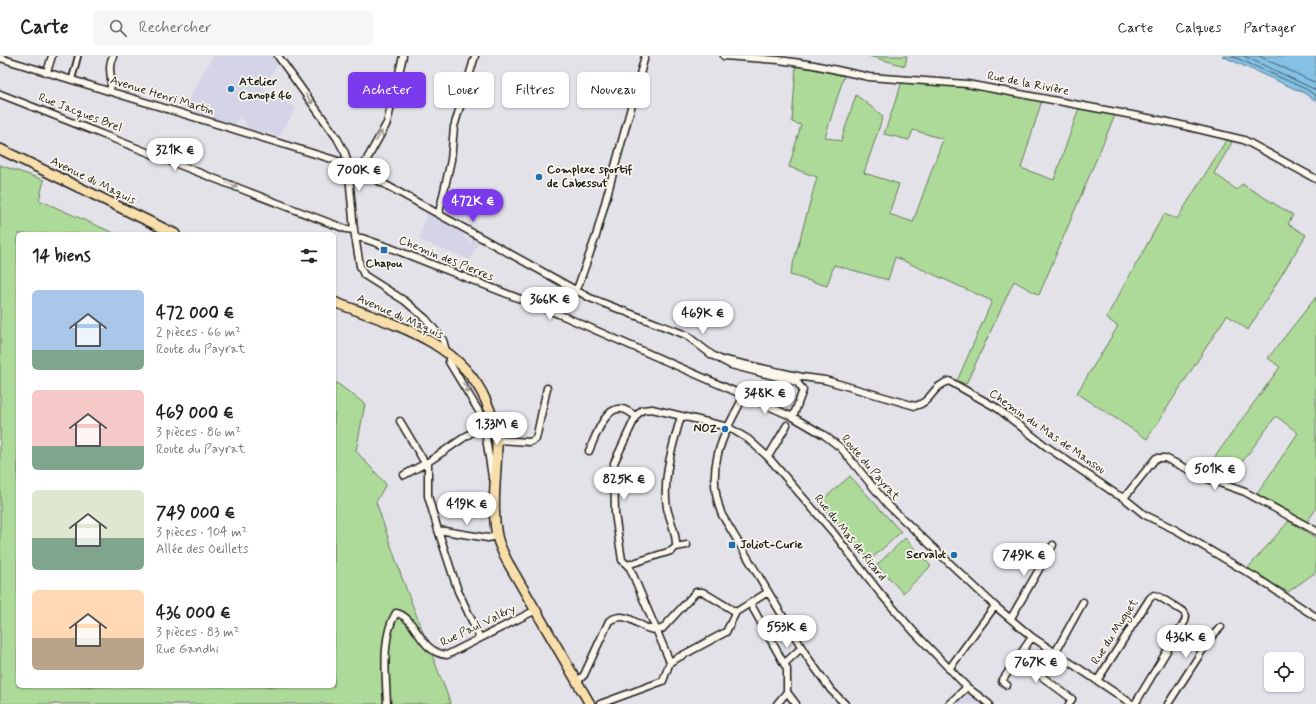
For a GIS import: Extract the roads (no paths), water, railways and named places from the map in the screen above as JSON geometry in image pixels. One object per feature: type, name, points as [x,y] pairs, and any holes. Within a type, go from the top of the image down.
[{"type":"main road","name":"Avenue du Maquis","points":[[0,149],[171,232]]},
{"type":"main road","name":"Avenue du Maquis","points":[[336,303],[399,327],[449,352],[463,365],[482,392],[493,419],[497,440],[494,512],[497,536],[506,561],[578,681],[590,704]]},
{"type":"street","points":[[47,72],[52,56]]},
{"type":"street","points":[[72,79],[78,56]]},
{"type":"street","points":[[110,91],[111,77],[108,69],[113,56]]},
{"type":"street","points":[[278,56],[341,145],[348,164],[354,230],[360,266],[364,275],[405,301],[426,319],[443,340],[449,352],[449,362],[467,389],[482,418],[492,477],[496,477]]},
{"type":"street","points":[[403,56],[386,123],[361,170],[576,292],[630,315],[686,335],[712,355],[731,365],[797,382],[803,390],[803,395],[794,414]]},
{"type":"street","points":[[438,213],[451,160],[454,128],[475,56]]},
{"type":"street","points":[[576,292],[596,236],[645,56]]},
{"type":"street","name":"Rue de la Rivière","points":[[724,56],[800,63],[870,77],[967,84],[1164,121],[1244,140],[1316,179]]},
{"type":"street","name":"Avenue Henri Martin","points":[[0,58],[348,164],[361,170]]},
{"type":"street","name":"Rue Jacques Brel","points":[[0,94],[131,144],[269,201],[346,229],[354,230]]},
{"type":"street","name":"Chemin des Pierres","points":[[356,238],[362,238],[560,315],[744,396],[794,414]]},
{"type":"street","name":"Chemin du Mas de Mansou","points":[[723,360],[825,380],[915,406],[924,403],[940,384],[949,381],[997,408],[1061,457],[1124,498],[1145,515],[1176,530],[1260,580],[1316,617]]},
{"type":"street","points":[[497,440],[530,442],[536,439],[547,388]]},
{"type":"street","points":[[744,396],[728,427],[716,458],[713,480],[716,500],[722,516],[802,648],[831,690],[845,704]]},
{"type":"street","points":[[589,451],[607,414],[614,410],[622,409],[636,416],[614,463],[615,514],[622,560],[630,568],[670,662]]},
{"type":"street","name":"Rue du Mas de Ricard","points":[[636,416],[642,410],[652,409],[728,427],[748,439],[768,457],[832,531],[880,593],[949,670],[967,687],[990,704]]},
{"type":"street","name":"Route du Payrat","points":[[794,414],[841,448],[888,505],[996,606],[1032,637],[1133,704]]},
{"type":"street","points":[[676,547],[676,540],[667,507],[665,476],[680,416]]},
{"type":"street","points":[[400,421],[426,462],[428,496],[438,530],[458,591],[480,638]]},
{"type":"street","points":[[404,475],[484,424]]},
{"type":"street","points":[[768,457],[787,425]]},
{"type":"street","points":[[1124,498],[1156,458],[1165,458],[1208,479],[1256,496],[1316,531]]},
{"type":"street","points":[[438,530],[488,538],[497,536]]},
{"type":"street","points":[[627,565],[671,551],[676,547],[687,545]]},
{"type":"street","points":[[1011,618],[1053,545]]},
{"type":"street","points":[[578,681],[584,675],[609,621],[616,617],[625,616],[651,630],[657,631],[662,629],[696,592],[703,592],[736,612]]},
{"type":"street","points":[[600,704],[663,681],[670,662],[726,632],[736,612],[768,592]]},
{"type":"street","name":"Rue du Muguet","points":[[1097,681],[1150,598],[1154,595],[1158,596],[1184,612],[1186,616],[1185,621],[1133,704]]},
{"type":"street","points":[[1055,653],[1083,602]]},
{"type":"street","points":[[750,603],[787,669],[787,692],[796,704]]},
{"type":"street","points":[[949,670],[996,606]]},
{"type":"street","name":"Rue Paul Valéry","points":[[387,704],[386,650],[391,620],[396,613],[401,614],[407,619],[423,641],[440,655],[447,655],[536,610]]},
{"type":"street","points":[[1168,704],[1211,637],[1221,627]]},
{"type":"street","points":[[1007,685],[1002,681],[1032,637]]},
{"type":"street","points":[[784,664],[802,648]]},
{"type":"street","points":[[1018,659],[1072,699],[1069,704]]},
{"type":"street","points":[[949,704],[967,687]]},
{"type":"street","points":[[777,704],[787,692]]},
{"type":"water","points":[[1222,56],[1316,56],[1316,101],[1304,93]]},
{"type":"place","name":"Atelier Canopé 46","points":[[231,89]]},
{"type":"place","name":"Complexe sportif de Cabessut","points":[[539,177]]},
{"type":"place","name":"Chapou","points":[[384,250]]},
{"type":"place","name":"NOZ","points":[[725,429]]},
{"type":"place","name":"Joliot-Curie","points":[[732,545]]},
{"type":"place","name":"Servalot","points":[[954,555]]}]
